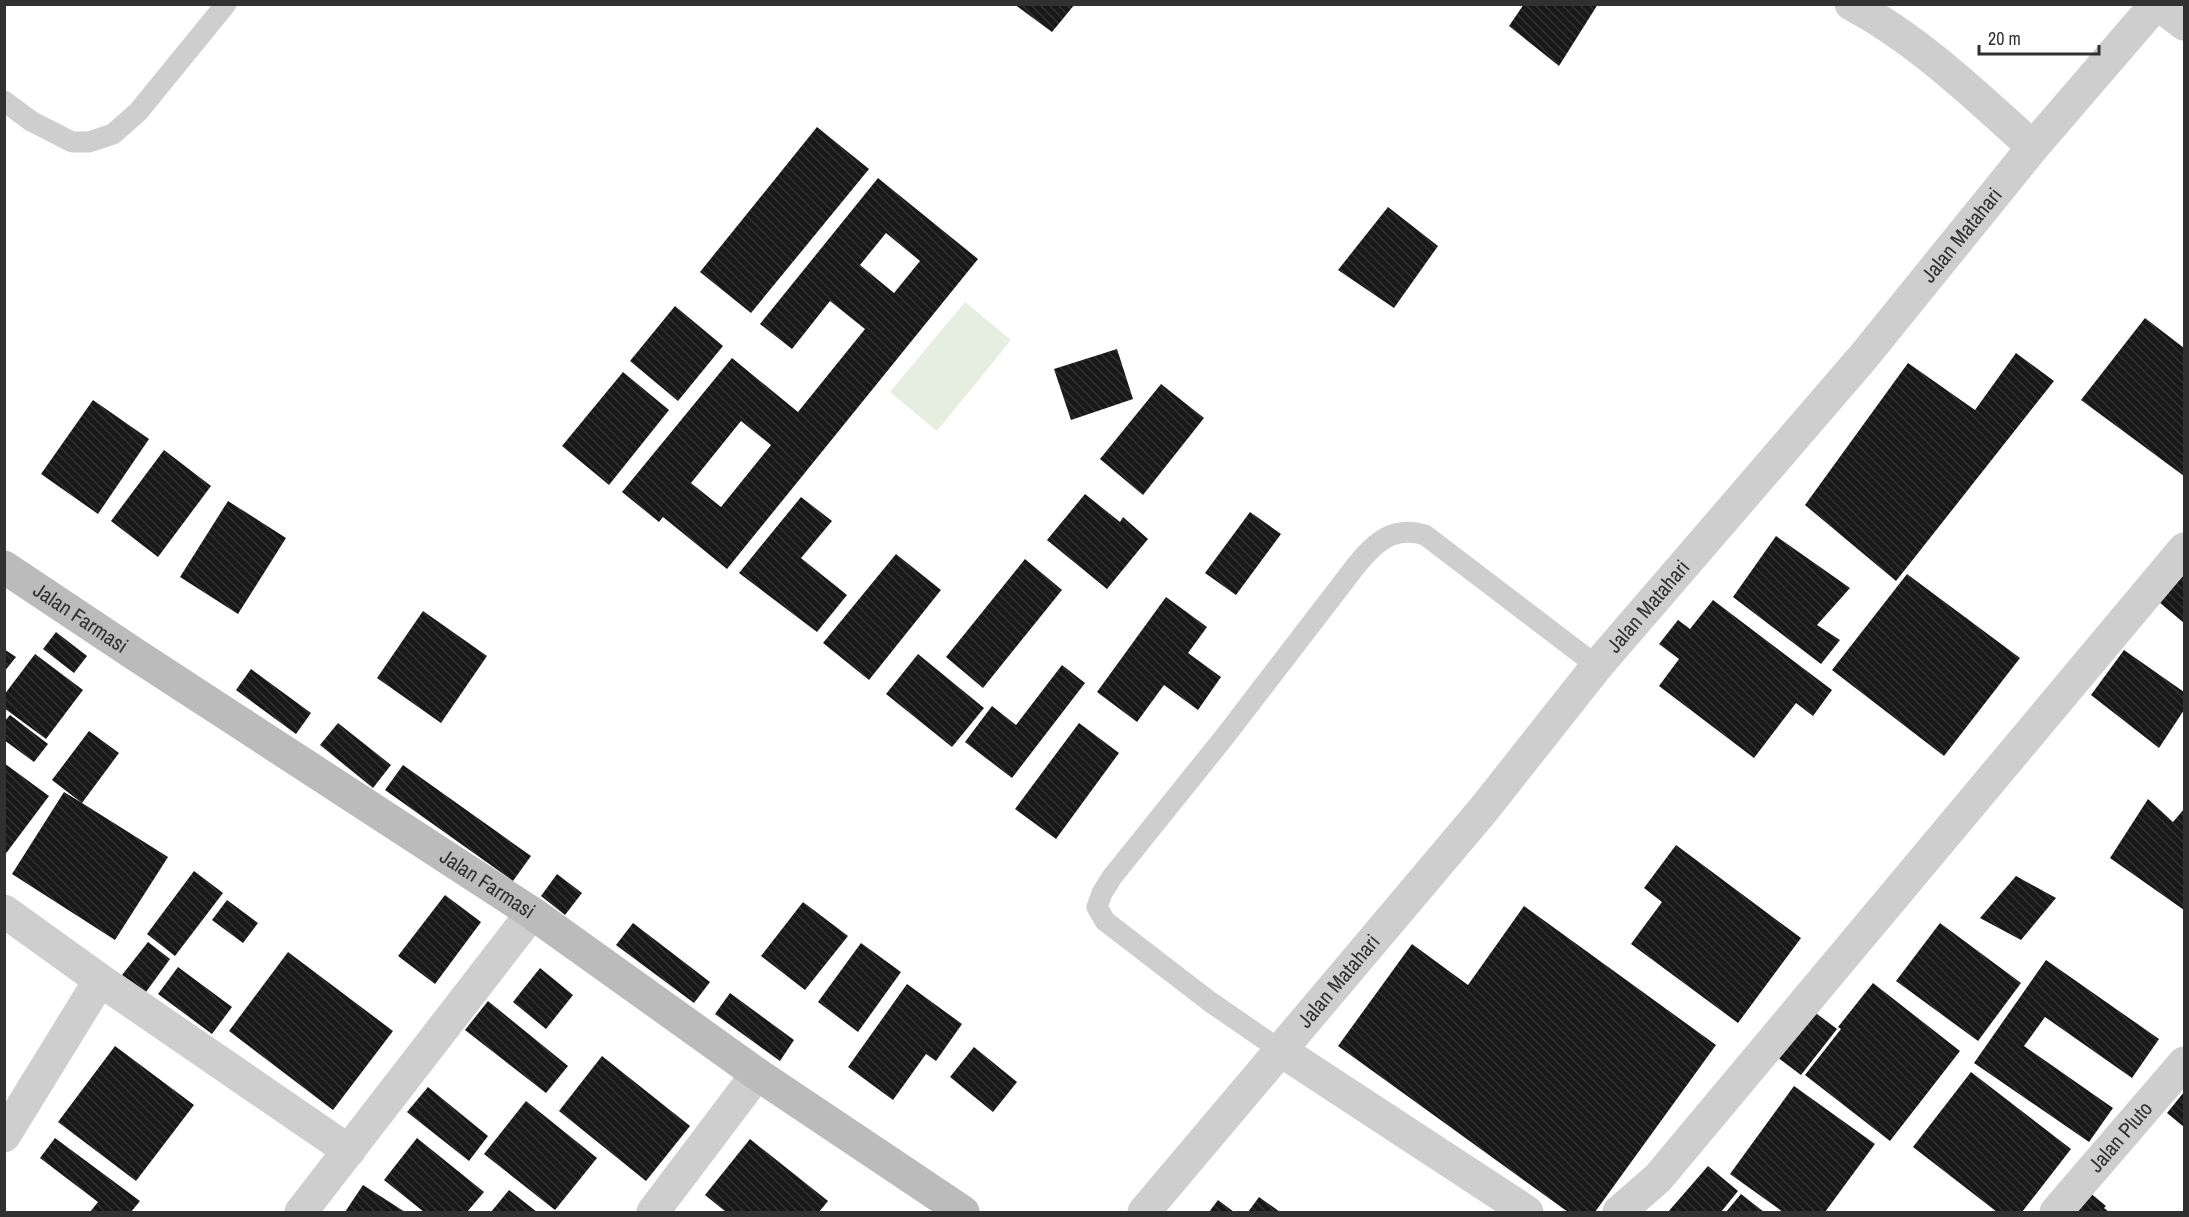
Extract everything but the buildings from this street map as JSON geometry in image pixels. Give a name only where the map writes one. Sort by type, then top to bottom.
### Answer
[{"type":"street","points":[[1851,4],[1876,18],[1933,57],[2033,147]]},
{"type":"street","points":[[2157,4],[2184,24]]},
{"type":"street","name":"Jalan Matahari","points":[[1144,1212],[1484,809],[1597,666],[1864,356],[2033,147],[2157,4]]},
{"type":"street","points":[[1619,1212],[1658,1178],[2184,549]]},
{"type":"street","name":"Jalan Farmasi","points":[[4,567],[532,913],[757,1074],[963,1212]]},
{"type":"street","points":[[4,911],[100,980],[349,1151]]},
{"type":"street","points":[[301,1212],[532,913]]},
{"type":"street","points":[[4,1136],[100,980]]},
{"type":"street","points":[[1280,1050],[1527,1212]]},
{"type":"street","name":"Jalan Pluto","points":[[2056,1212],[2184,1063]]},
{"type":"street","points":[[653,1212],[757,1074]]},
{"type":"lane","points":[[4,101],[31,121],[72,142],[89,142],[113,134],[138,112],[226,4]]},
{"type":"lane","points":[[1280,1050],[1209,1001],[1105,921],[1097,907],[1102,892],[1112,877],[1226,735],[1354,567],[1379,541],[1403,531],[1425,535],[1597,666]]},
{"type":"green space","points":[[965,302],[1011,340],[937,431],[890,392]]}]
